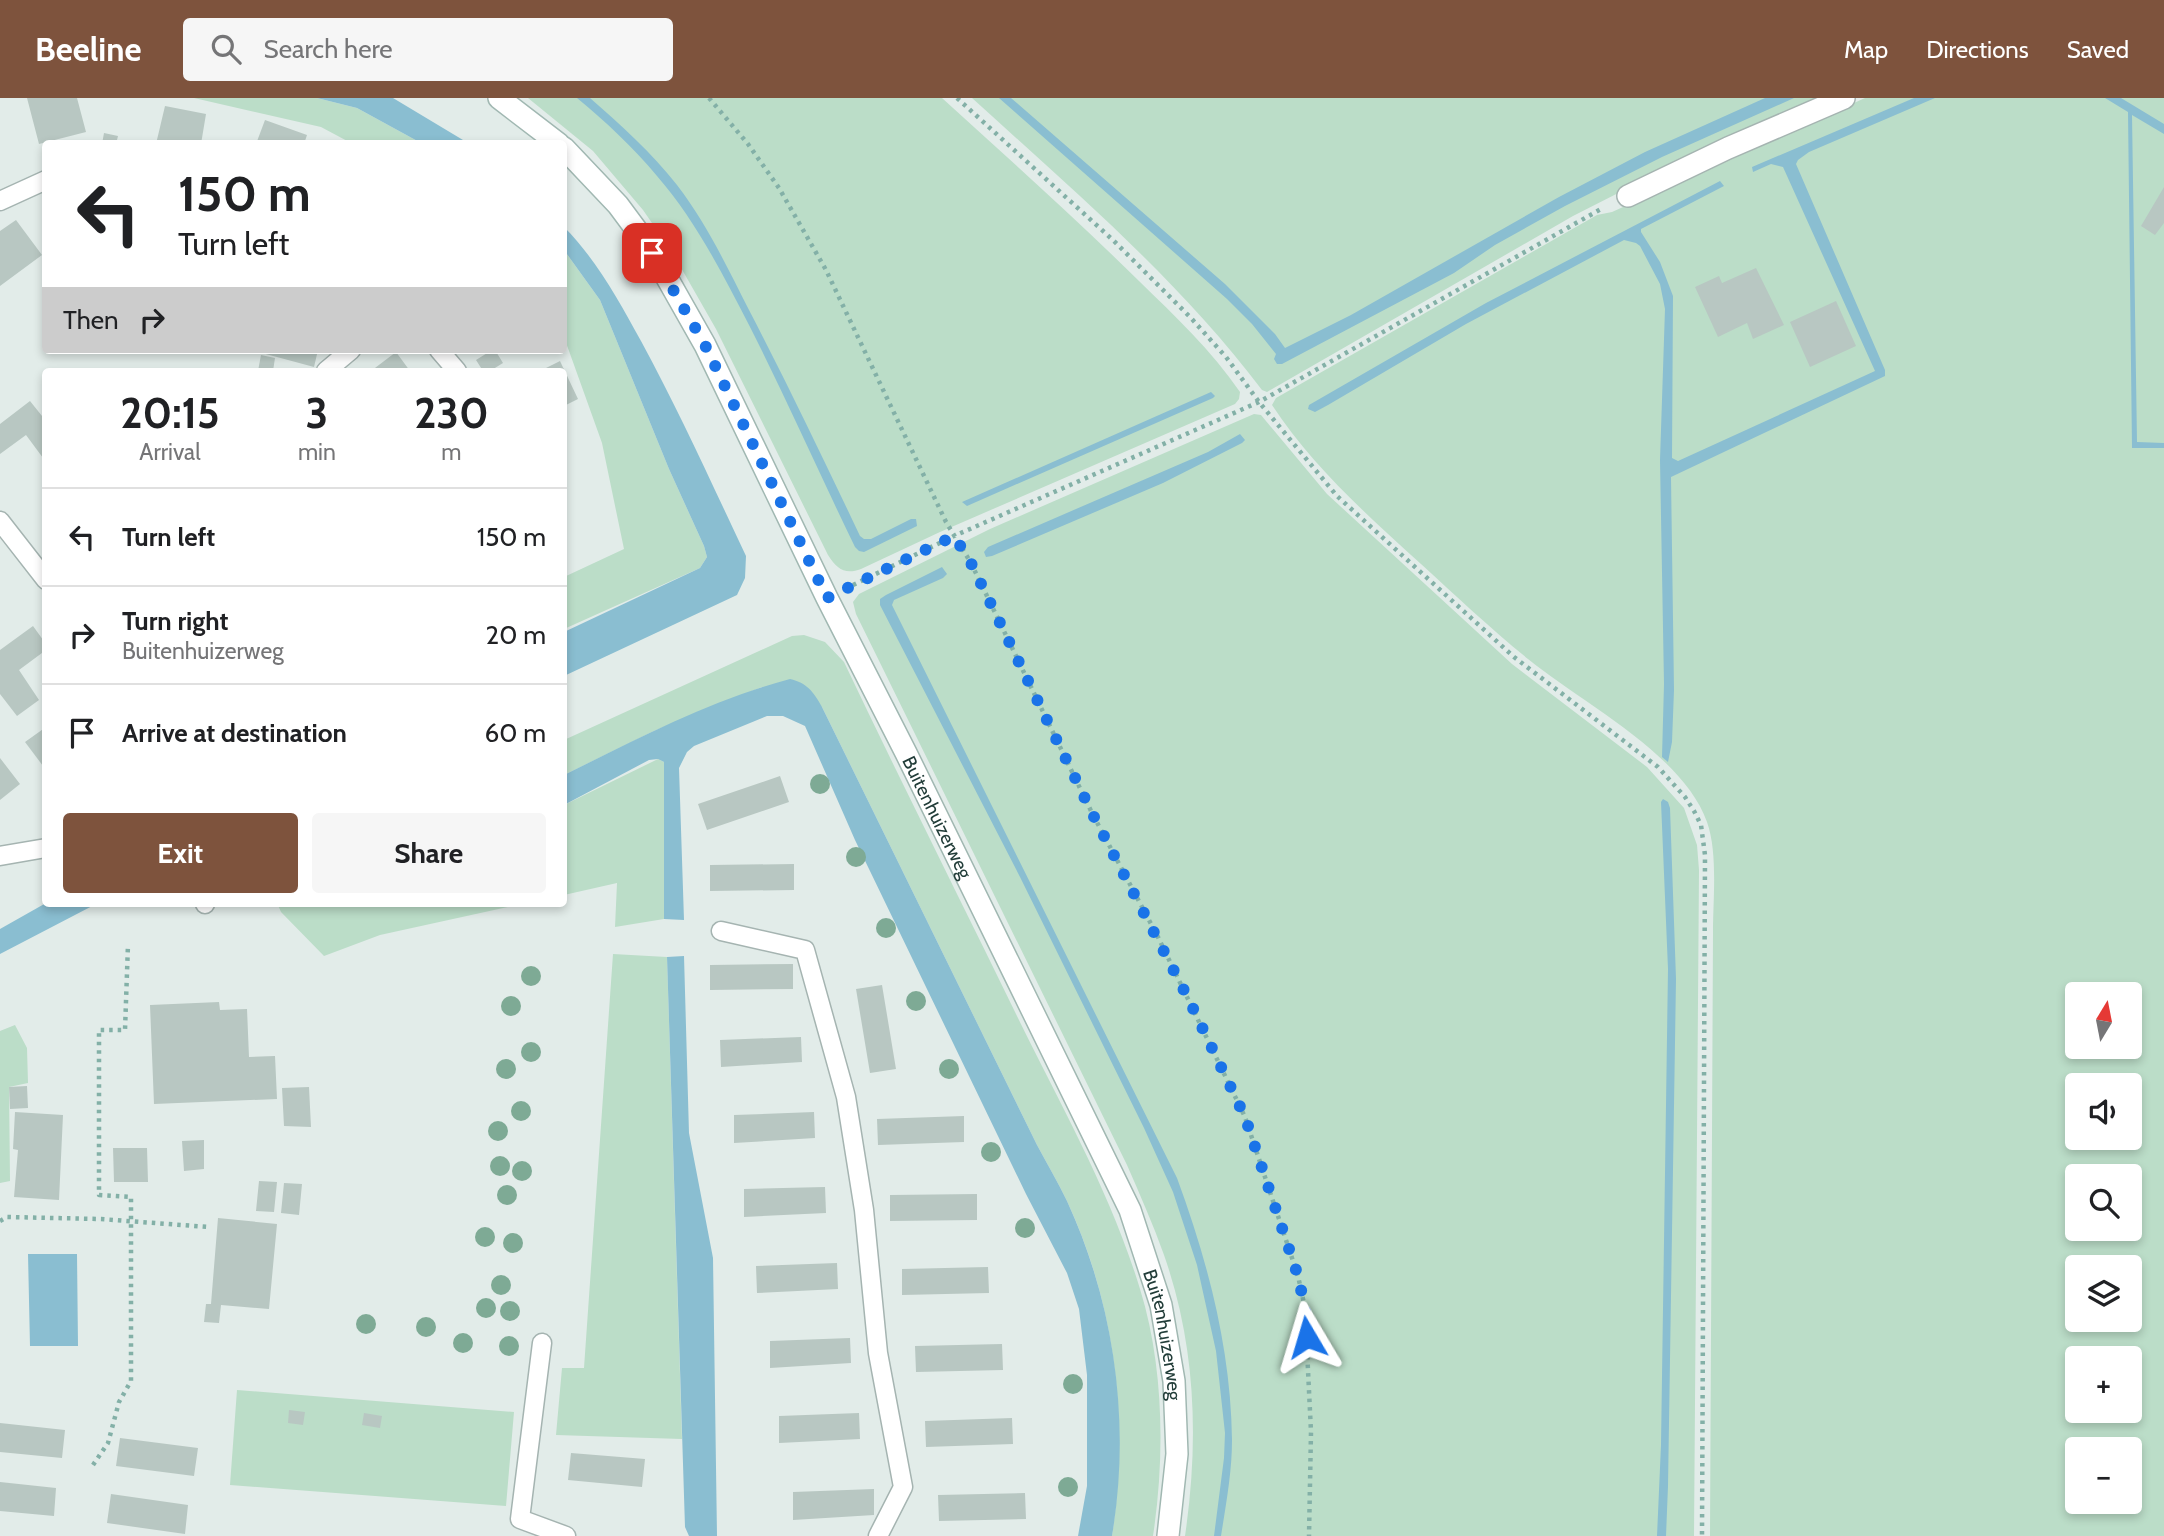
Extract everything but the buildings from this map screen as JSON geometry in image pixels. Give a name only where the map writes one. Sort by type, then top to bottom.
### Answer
[{"type":"street","points":[[499,98],[554,140]]},
{"type":"street","points":[[1628,196],[1728,148],[1844,98]]},
{"type":"street","name":"Buitenhuizerweg","points":[[567,151],[618,205],[662,269],[705,345],[827,598],[1080,1105],[1139,1232],[1161,1305],[1175,1391],[1177,1454],[1168,1536]]},
{"type":"lane","points":[[0,201],[42,182]]},
{"type":"lane","points":[[330,368],[346,354]]},
{"type":"lane","points":[[442,354],[454,368]]},
{"type":"lane","points":[[0,521],[42,575]]},
{"type":"lane","points":[[0,856],[42,849]]},
{"type":"lane","points":[[721,931],[805,950],[846,1097],[864,1210],[878,1353],[903,1487],[878,1536]]},
{"type":"lane","points":[[542,1343],[520,1519],[566,1536]]},
{"type":"path","points":[[709,98],[748,144],[802,224],[954,536],[971,563],[1092,813],[1158,937],[1245,1117],[1298,1276],[1305,1308],[1311,1445],[1309,1536]]},
{"type":"path","points":[[957,98],[1114,241],[1191,318],[1226,357],[1259,402],[1338,496],[1514,657],[1658,767],[1685,797],[1701,825],[1705,855],[1706,922],[1702,1536]]},
{"type":"path","points":[[827,598],[954,536],[1259,402],[1583,218],[1628,196]]},
{"type":"path","points":[[93,1465],[108,1443],[119,1402],[131,1381],[131,1197],[99,1195],[99,1030],[125,1030],[128,944]]},
{"type":"path","points":[[0,1221],[7,1217],[208,1227]]},
{"type":"green space","points":[[194,98],[317,98],[357,108],[416,140],[345,140],[321,127]]},
{"type":"green space","points":[[528,98],[942,98],[1090,234],[1179,321],[1229,377],[1240,392],[1239,399],[1235,404],[861,569],[842,570],[828,555],[716,329],[672,252],[643,210],[593,151]]},
{"type":"green space","points":[[972,98],[1823,98],[1693,155],[1573,216],[1267,392],[1262,390],[1230,350],[1161,274],[1087,202]]},
{"type":"green space","points":[[1865,98],[2164,98],[2164,1536],[1710,1536],[1714,876],[1713,848],[1707,822],[1695,797],[1654,752],[1528,659],[1460,600],[1341,489],[1305,449],[1272,405],[1276,398],[1597,215],[1612,212]]},
{"type":"green space","points":[[567,254],[600,300],[707,557],[700,568],[567,628],[567,576],[624,549],[602,443],[567,345]]},
{"type":"green space","points":[[1254,414],[1261,415],[1327,494],[1512,664],[1647,767],[1684,808],[1697,845],[1699,870],[1694,1536],[1185,1536],[1192,1465],[1192,1394],[1183,1324],[1164,1255],[1127,1165],[856,614],[853,602],[859,594],[990,529]]},
{"type":"green space","points":[[804,635],[825,642],[844,662],[1084,1149],[1115,1218],[1148,1318],[1158,1380],[1159,1475],[1153,1536],[1112,1536],[1119,1451],[1118,1408],[1107,1323],[1084,1241],[1064,1194],[1037,1145],[822,707],[762,687],[656,730],[567,774],[567,739],[792,636]]},
{"type":"green space","points":[[658,759],[664,762],[664,919],[615,927],[617,883],[567,894],[567,804]]},
{"type":"green space","points":[[279,907],[508,907],[380,935],[324,956]]},
{"type":"green space","points":[[613,954],[667,957],[682,1439],[556,1435],[562,1368],[584,1368]]},
{"type":"green space","points":[[15,1025],[27,1048],[28,1083],[9,1087],[10,1181],[0,1183],[0,1031]]},
{"type":"green space","points":[[237,1390],[514,1412],[506,1506],[230,1485]]},
{"type":"water","points":[[317,98],[393,98],[463,140],[416,140],[357,108]]},
{"type":"water","points":[[577,98],[590,98],[636,140],[667,173],[698,215],[778,366],[860,536],[871,539],[911,519],[916,519],[917,526],[864,552],[855,547],[749,325],[696,229],[648,165]]},
{"type":"water","points":[[999,98],[1011,98],[1225,284],[1275,334],[1285,348],[1351,315],[1559,197],[1645,152],[1765,98],[1794,98],[1662,157],[1565,206],[1495,245],[1454,273],[1282,364],[1277,364],[1274,359],[1276,354],[1227,299]]},
{"type":"water","points":[[1914,98],[1935,98],[1809,152],[1796,164],[1885,370],[1885,376],[1671,477],[1674,690],[1672,742],[1668,762],[1662,757],[1664,684],[1660,460],[1665,309],[1660,284],[1640,246],[1624,240],[1466,324],[1315,412],[1308,409],[1309,405],[1486,303],[1720,181],[1724,186],[1641,229],[1660,262],[1673,296],[1672,458],[1678,461],[1875,371],[1783,167],[1771,164],[1753,172],[1752,167]]},
{"type":"water","points":[[2105,98],[2121,98],[2164,124],[2164,134],[2132,115],[2137,442],[2164,443],[2164,448],[2132,448],[2128,112]]},
{"type":"water","points":[[567,230],[597,267],[655,367],[746,556],[745,578],[737,595],[567,675],[567,631],[700,568],[707,557],[600,300],[567,254]]},
{"type":"water","points":[[1211,392],[1215,396],[1213,398],[967,506],[962,502]]},
{"type":"water","points":[[1240,434],[1245,440],[1242,443],[1163,483],[986,557],[984,552],[988,547],[1208,452]]},
{"type":"water","points":[[942,567],[947,574],[943,578],[894,600],[892,605],[1177,1178],[1199,1242],[1216,1307],[1231,1406],[1231,1464],[1221,1536],[1214,1536],[1225,1433],[1216,1351],[1197,1265],[1173,1192],[1020,877],[880,605],[880,599],[886,595]]},
{"type":"water","points":[[790,679],[809,688],[816,696],[1037,1145],[1064,1194],[1097,1281],[1115,1365],[1120,1451],[1112,1536],[1078,1536],[1087,1486],[1087,1375],[1079,1309],[1067,1273],[855,840],[805,726],[783,716],[767,716],[694,746],[687,752],[679,768],[684,920],[664,919],[664,762],[658,759],[649,760],[567,803],[567,774],[703,709]]},
{"type":"water","points":[[1663,799],[1668,802],[1670,808],[1676,979],[1668,1486],[1666,1536],[1657,1536],[1661,1445],[1668,969]]},
{"type":"water","points":[[42,905],[90,907],[0,954],[0,929]]},
{"type":"water","points":[[684,956],[689,1133],[713,1258],[717,1536],[689,1536],[685,1527],[667,957]]},
{"type":"water","points":[[28,1254],[77,1254],[78,1346],[30,1346]]},
{"type":"route","points":[[652,253],[705,345],[827,598],[954,536],[971,563],[1092,813],[1158,937],[1245,1117],[1298,1276],[1305,1308],[1307,1337]]}]
